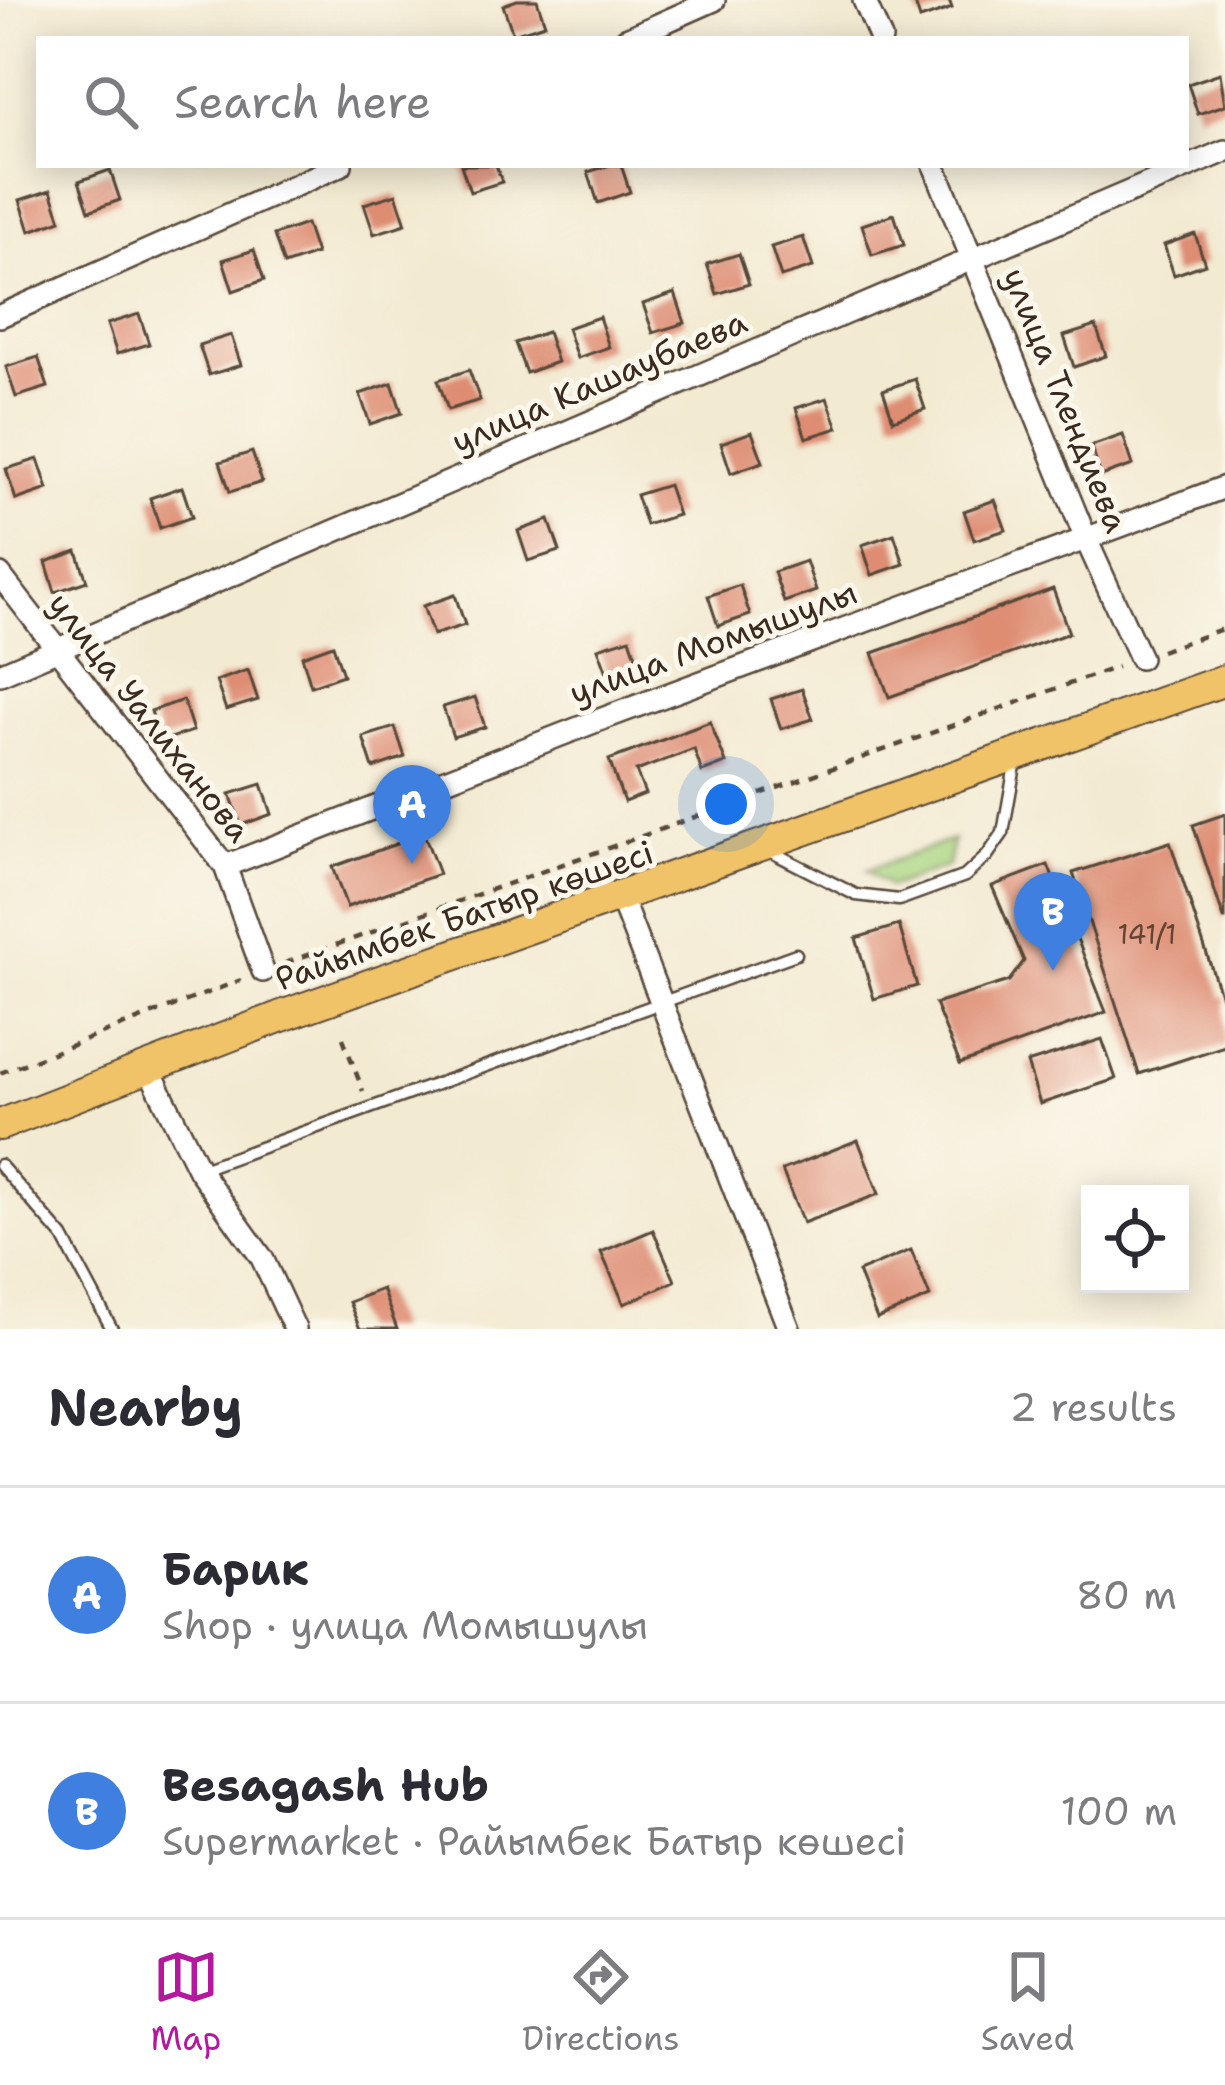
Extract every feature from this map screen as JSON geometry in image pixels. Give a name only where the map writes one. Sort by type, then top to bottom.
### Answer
[{"type":"main road","name":"Райымбек Батыр көшесі","points":[[0,1125],[148,1067],[1225,680]]},
{"type":"street","points":[[633,36],[714,0]]},
{"type":"street","points":[[864,0],[880,36]]},
{"type":"street","name":"улица Кашаубаева","points":[[1189,166],[1225,151]]},
{"type":"street","points":[[0,316],[334,168]]},
{"type":"street","name":"улица Тлендиева","points":[[935,168],[1140,658]]},
{"type":"street","name":"улица Кашаубаева","points":[[0,674],[1184,168]]},
{"type":"street","name":"улица Момышулы","points":[[226,866],[593,722],[1225,487]]},
{"type":"street","name":"улица Уалиханова","points":[[0,575],[226,866],[263,971]]},
{"type":"street","points":[[621,899],[789,1329]]},
{"type":"street","points":[[148,1067],[199,1170],[262,1258],[295,1329]]},
{"type":"lane","points":[[763,848],[856,895],[899,900],[965,876],[987,856],[1004,832],[1016,756]]},
{"type":"lane","points":[[199,1170],[796,954]]},
{"type":"lane","points":[[0,1165],[63,1237],[112,1329]]},
{"type":"path","points":[[0,1073],[312,953],[1225,628]]},
{"type":"path","points":[[312,953],[323,985]]},
{"type":"path","points":[[343,1038],[369,1107]]},
{"type":"green space","points":[[953,840],[948,866],[890,887],[867,870]]},
{"type":"building","points":[[537,0],[545,24],[513,34],[503,5]]},
{"type":"building","points":[[914,0],[949,0],[952,8],[920,19]]},
{"type":"building","points":[[1220,73],[1225,105],[1198,114],[1189,84]]},
{"type":"building","points":[[462,168],[497,168],[502,182],[470,192]]},
{"type":"building","points":[[622,168],[630,192],[598,203],[588,172]]},
{"type":"building","points":[[110,170],[120,200],[89,211],[79,181]]},
{"type":"building","points":[[51,190],[61,220],[30,231],[20,200]]},
{"type":"building","points":[[396,194],[406,224],[374,234],[364,204]]},
{"type":"building","points":[[894,214],[904,245],[872,255],[862,225]]},
{"type":"building","points":[[306,224],[316,254],[284,265],[274,235]]},
{"type":"building","points":[[1195,234],[1205,264],[1174,275],[1164,245]]},
{"type":"building","points":[[803,237],[813,267],[781,277],[771,247]]},
{"type":"building","points":[[254,250],[264,280],[233,291],[223,260]]},
{"type":"building","points":[[739,254],[749,284],[717,294],[707,264]]},
{"type":"building","points":[[675,293],[685,323],[653,333],[643,304]]},
{"type":"building","points":[[139,314],[149,344],[117,354],[107,324]]},
{"type":"building","points":[[599,317],[609,347],[577,358],[567,328]]},
{"type":"building","points":[[1096,326],[1106,356],[1074,367],[1064,336]]},
{"type":"building","points":[[547,332],[557,362],[526,373],[515,343]]},
{"type":"building","points":[[231,335],[241,365],[209,375],[199,345]]},
{"type":"building","points":[[38,357],[48,387],[16,397],[6,367]]},
{"type":"building","points":[[469,370],[480,400],[448,410],[438,380]]},
{"type":"building","points":[[915,379],[925,409],[893,420],[883,390]]},
{"type":"building","points":[[392,383],[402,413],[370,424],[360,394]]},
{"type":"building","points":[[827,398],[838,428],[806,438],[796,408]]},
{"type":"building","points":[[752,432],[763,462],[731,473],[721,443]]},
{"type":"building","points":[[1123,435],[1133,465],[1101,476],[1091,446]]},
{"type":"building","points":[[252,452],[262,482],[230,492],[220,462]]},
{"type":"building","points":[[38,459],[48,489],[16,500],[6,469]]},
{"type":"building","points":[[668,485],[678,515],[646,525],[636,495]]},
{"type":"building","points":[[182,487],[192,517],[160,528],[150,498]]},
{"type":"building","points":[[995,500],[1006,530],[974,540],[964,511]]},
{"type":"building","points":[[549,520],[560,551],[528,561],[518,531]]},
{"type":"building","points":[[894,534],[904,564],[872,575],[862,545]]},
{"type":"building","points":[[77,551],[87,581],[55,592],[46,562]]},
{"type":"building","points":[[806,561],[816,591],[784,602],[774,572]]},
{"type":"building","points":[[740,585],[750,615],[718,626],[708,596]]},
{"type":"building","points":[[1053,589],[1069,633],[889,697],[873,653]]},
{"type":"building","points":[[455,595],[465,625],[433,635],[423,606]]},
{"type":"building","points":[[630,638],[640,668],[609,678],[598,648]]},
{"type":"building","points":[[333,645],[343,675],[311,686],[302,656]]},
{"type":"building","points":[[248,670],[258,700],[226,710],[216,681]]},
{"type":"building","points":[[802,689],[813,719],[781,729],[771,699]]},
{"type":"building","points":[[475,697],[485,727],[453,737],[443,707]]},
{"type":"building","points":[[183,700],[193,731],[161,741],[151,711]]},
{"type":"building","points":[[710,722],[726,763],[702,772],[694,749],[636,771],[645,794],[624,802],[609,760]]},
{"type":"building","points":[[395,727],[405,757],[373,768],[363,737]]},
{"type":"building","points":[[262,784],[272,814],[241,825],[230,794]]},
{"type":"building","points":[[1225,814],[1225,919],[1224,919],[1193,825]]},
{"type":"building","points":[[424,834],[439,874],[347,907],[332,867]]},
{"type":"building","points":[[1170,842],[1221,997],[1225,996],[1225,1046],[1139,1074],[1073,873]]},
{"type":"building","points":[[1048,865],[1106,1012],[960,1064],[935,1004],[1009,981],[1024,961],[992,886]]},
{"type":"building","points":[[899,925],[917,986],[874,999],[856,938]]},
{"type":"building","points":[[1102,1039],[1116,1079],[1040,1104],[1027,1063]]},
{"type":"building","points":[[858,1140],[879,1194],[803,1223],[782,1170]]},
{"type":"building","points":[[653,1230],[675,1281],[624,1304],[601,1252]]},
{"type":"building","points":[[911,1250],[930,1297],[877,1319],[858,1272]]},
{"type":"building","points":[[382,1289],[397,1329],[360,1329],[349,1302]]},
{"type":"place","name":"Барик","points":[[412,864]]},
{"type":"place","name":"Besagash Hub","points":[[1053,971]]}]
